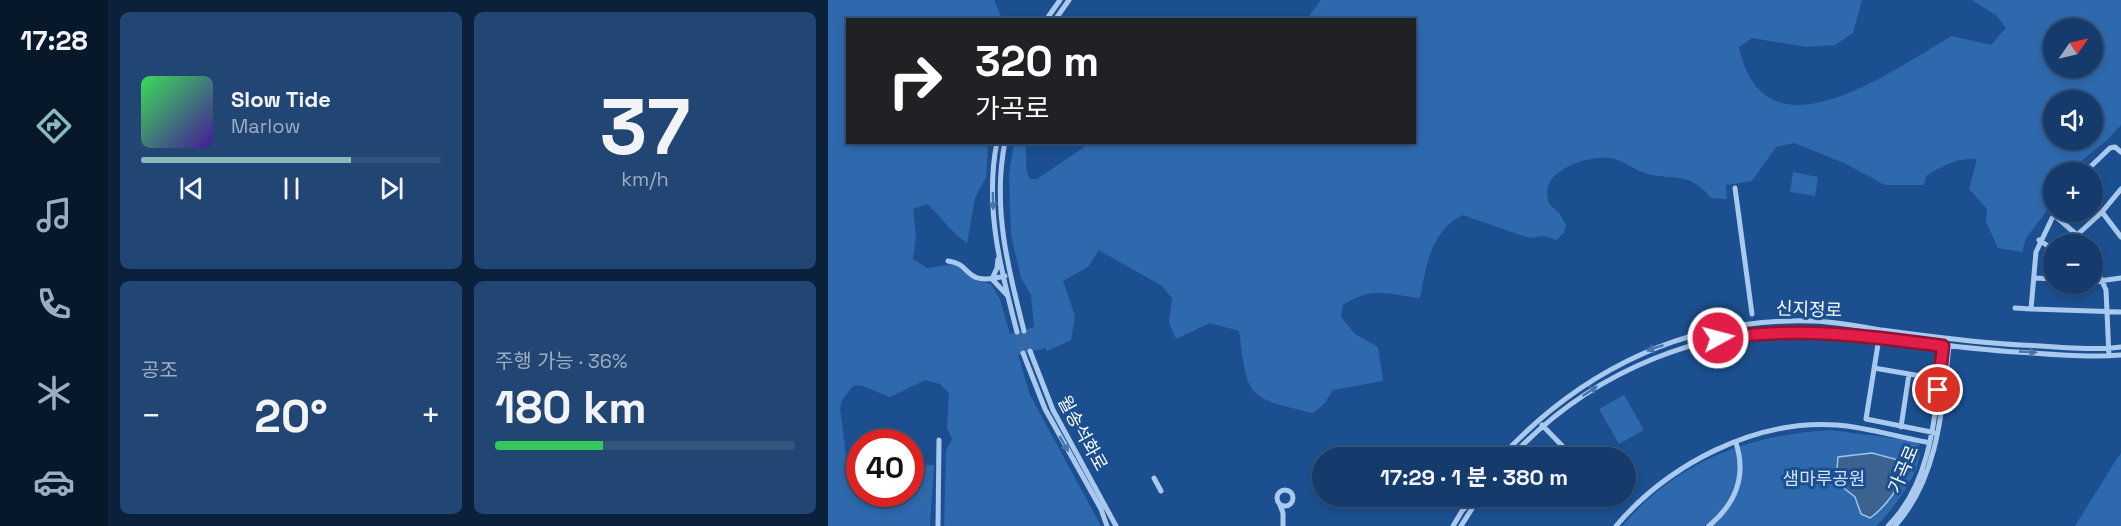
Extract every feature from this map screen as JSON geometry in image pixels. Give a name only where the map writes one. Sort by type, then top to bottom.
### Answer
[{"type":"street","points":[[1047,18],[1060,0]]},
{"type":"street","points":[[1056,18],[1069,0]]},
{"type":"street","points":[[992,279],[998,268],[993,194],[997,144]]},
{"type":"street","points":[[998,250],[1006,276],[1021,332],[1008,296],[1006,276],[1002,236],[1001,195],[1005,144]]},
{"type":"street","points":[[2095,162],[2110,148],[2115,147],[2121,152]]},
{"type":"street","points":[[1735,188],[1752,314]]},
{"type":"street","points":[[2103,211],[2121,189]]},
{"type":"street","points":[[2103,213],[2121,237]]},
{"type":"street","points":[[2031,309],[2039,240],[2049,222]]},
{"type":"street","points":[[2063,222],[2076,234]]},
{"type":"street","points":[[2078,234],[2091,222]]},
{"type":"street","points":[[2039,240],[2043,243]]},
{"type":"street","points":[[948,261],[955,262],[978,280],[1006,276]]},
{"type":"street","points":[[2034,278],[2043,278]]},
{"type":"street","points":[[2109,356],[2108,311],[2103,282],[2121,278]]},
{"type":"street","points":[[992,279],[1008,296]]},
{"type":"street","points":[[2015,308],[2121,312]]},
{"type":"street","name":"신지정로","points":[[1511,447],[1537,420],[1591,379],[1625,360],[1669,343],[1716,330],[1782,321],[1815,321],[1996,344],[2108,348],[2121,346]]},
{"type":"street","name":"신지정로","points":[[1521,447],[1543,426],[1608,380],[1682,346],[1718,338],[1773,332],[1827,332],[1946,347],[2121,355]]},
{"type":"street","points":[[1878,338],[1866,419],[1935,433]]},
{"type":"street","name":"가곡로","points":[[1895,526],[1905,516],[1927,473],[1935,433],[1947,338]]},
{"type":"street","name":"월송석화로","points":[[1030,351],[1053,410],[1103,507],[1107,526]]},
{"type":"street","name":"월송석화로","points":[[1023,353],[1045,409],[1116,526]]},
{"type":"street","points":[[1874,368],[1921,376]]},
{"type":"street","points":[[1901,427],[1909,374]]},
{"type":"street","points":[[1537,420],[1563,447]]},
{"type":"street","points":[[1616,526],[1635,505],[1697,459],[1769,431],[1814,425],[1838,425],[1926,442]]},
{"type":"street","name":"가곡로","points":[[1888,526],[1914,489],[1935,433]]},
{"type":"street","points":[[938,526],[939,440]]},
{"type":"street","points":[[1708,526],[1722,514],[1737,492],[1741,468],[1736,443]]},
{"type":"street","points":[[1154,478],[1161,491]]},
{"type":"street","points":[[1283,526],[1284,513],[1293,496],[1285,490],[1277,496],[1284,513]]},
{"type":"street","points":[[1280,505],[1288,506]]},
{"type":"street","points":[[1461,526],[1474,507]]},
{"type":"street","points":[[1453,526],[1463,508],[1470,513]]},
{"type":"green space","points":[[828,0],[994,0],[1002,18],[846,18],[846,144],[988,144],[986,177],[975,198],[967,243],[956,235],[927,204],[913,209],[916,235],[913,259],[927,268],[954,264],[976,281],[991,284],[1000,299],[1010,334],[1034,327],[1031,295],[1021,278],[1011,235],[1009,174],[1014,144],[1024,144],[1028,175],[1030,179],[1037,179],[1089,144],[1416,144],[1416,18],[1308,18],[1321,0],[1862,0],[1853,33],[1835,45],[1806,47],[1752,38],[1739,47],[1753,82],[1774,100],[1802,105],[1832,99],[1865,86],[1952,36],[1991,45],[2006,28],[1997,16],[1972,0],[2121,0],[2121,125],[2103,143],[2103,90],[2043,90],[2043,150],[2095,150],[2080,162],[2043,162],[2043,216],[2026,238],[2022,252],[1998,248],[1986,222],[1987,209],[1969,189],[1977,159],[1956,161],[1944,166],[1926,176],[1924,185],[1885,185],[1844,163],[1794,143],[1776,147],[1752,181],[1726,185],[1727,199],[1711,198],[1696,184],[1682,178],[1648,174],[1614,159],[1601,158],[1583,161],[1558,173],[1548,186],[1549,204],[1560,214],[1566,225],[1564,233],[1556,240],[1544,236],[1529,238],[1463,215],[1452,222],[1437,239],[1428,262],[1420,298],[1372,293],[1343,305],[1341,317],[1355,334],[1378,347],[1383,381],[1333,390],[1324,404],[1313,413],[1274,403],[1254,392],[1245,370],[1239,331],[1210,323],[1176,339],[1169,323],[1172,298],[1162,286],[1099,250],[1088,267],[1063,281],[1075,316],[1071,340],[1047,351],[1046,348],[1018,355],[1030,395],[1101,526],[944,526],[946,451],[952,439],[947,428],[949,393],[940,384],[925,380],[890,397],[860,385],[853,386],[842,400],[840,408],[846,455],[846,507],[924,507],[924,465],[934,465],[930,526],[828,526]]},
{"type":"green space","points":[[1793,172],[1818,177],[1815,196],[1790,192]]},
{"type":"green space","points":[[1624,395],[1644,430],[1619,444],[1599,409]]},
{"type":"green space","name":"샘마루공원","points":[[1830,430],[1915,441],[1919,444],[1920,454],[1913,476],[1890,511],[1876,526],[1622,526],[1666,485],[1716,456],[1770,438]]},
{"type":"green space","points":[[2121,453],[2121,526],[2075,526],[2116,460]]},
{"type":"shaded area","points":[[1911,446],[1916,447],[1917,452],[1902,465],[1901,479],[1893,494],[1870,518],[1861,514],[1855,497],[1836,482],[1838,457],[1872,453],[1898,460]]},
{"type":"tunnel","points":[[1024,331],[1030,351]]},
{"type":"tunnel","points":[[1017,332],[1023,353]]},
{"type":"route","points":[[1718,338],[1773,332],[1827,332],[1943,346],[1938,390]]}]
